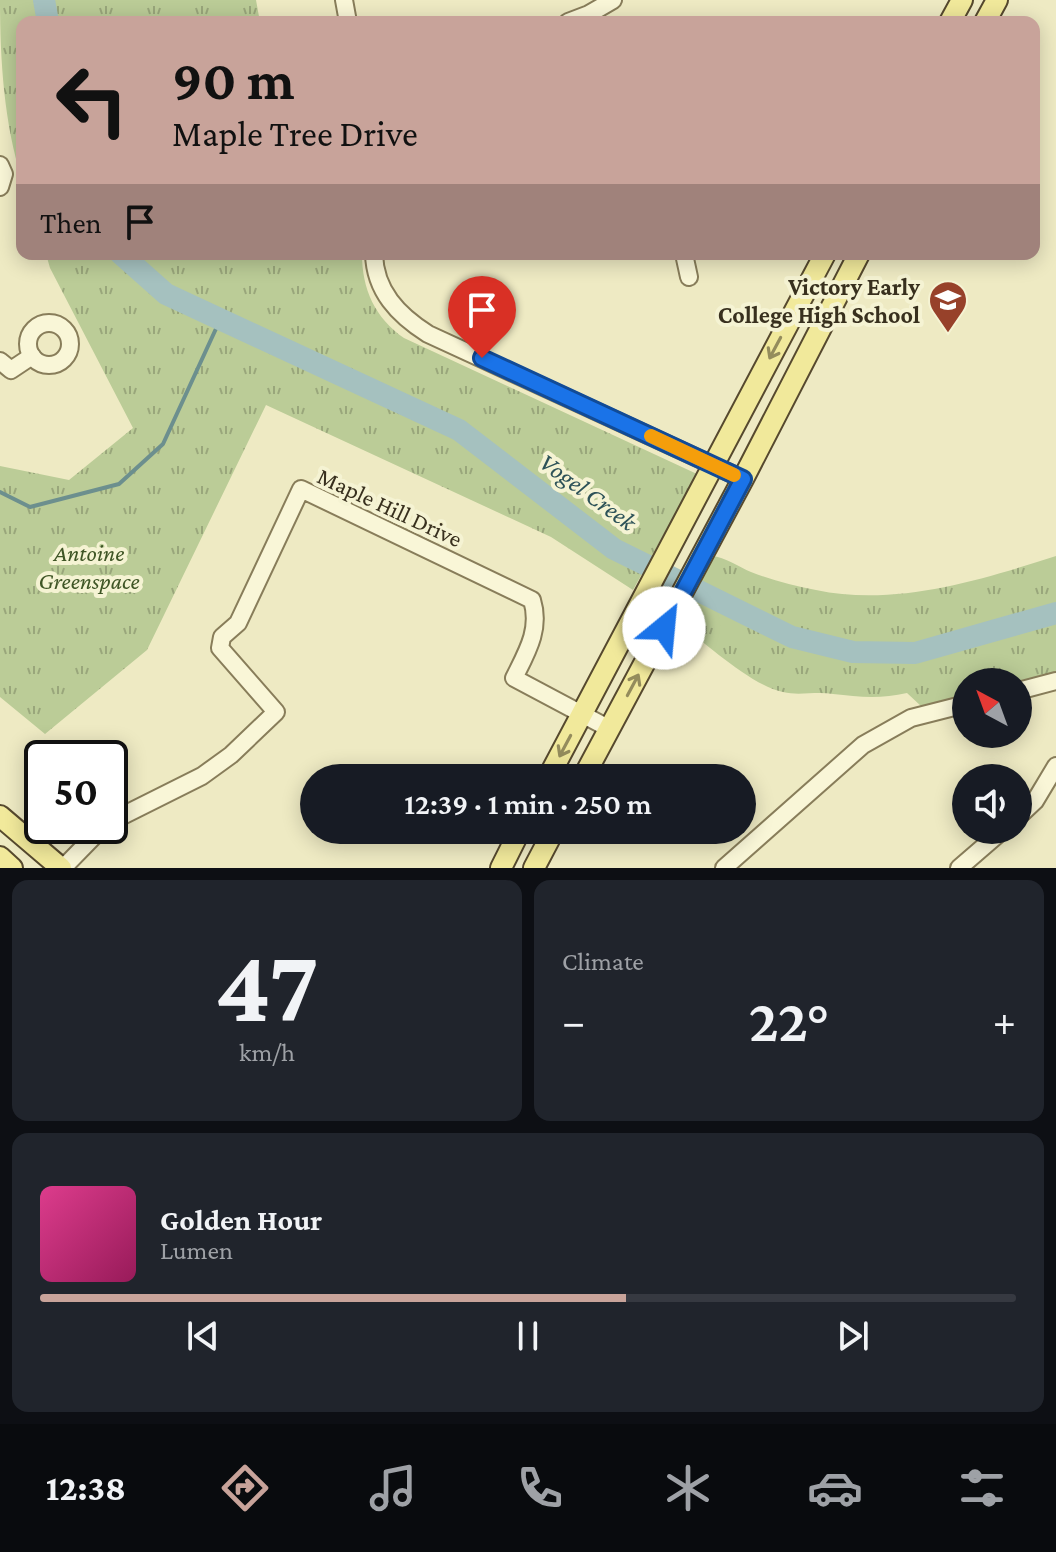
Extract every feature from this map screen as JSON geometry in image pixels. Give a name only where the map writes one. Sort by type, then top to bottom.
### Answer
[{"type":"main road","points":[[555,764],[822,260]]},
{"type":"main road","points":[[591,764],[856,260]]},
{"type":"main road","points":[[0,816],[62,868]]},
{"type":"main road","points":[[501,868],[513,844]]},
{"type":"main road","points":[[534,868],[547,844]]},
{"type":"main road","points":[[0,857],[12,868]]},
{"type":"street","points":[[584,16],[613,0]]},
{"type":"street","points":[[0,165],[4,174],[0,187]]},
{"type":"street","points":[[375,260],[381,287],[396,310],[428,334],[743,479]]},
{"type":"street","points":[[685,260],[689,277]]},
{"type":"street","points":[[0,361],[11,370],[32,356]]},
{"type":"street","name":"Maple Hill Drive","points":[[128,813],[202,776],[231,755],[276,712],[220,648],[222,637],[238,623],[301,489],[532,600],[537,616],[533,638],[514,678],[610,729]]},
{"type":"street","points":[[1032,687],[1056,681]]},
{"type":"street","points":[[724,868],[863,745],[911,718],[952,708]]},
{"type":"street","points":[[1032,804],[1056,766]]},
{"type":"street","points":[[62,868],[86,844]]},
{"type":"street","points":[[959,868],[987,844]]},
{"type":"green space","points":[[0,0],[256,0],[259,16],[16,16],[16,158],[4,91]]},
{"type":"green space","name":"Antoine Greenspace","points":[[48,260],[362,260],[364,279],[372,302],[385,321],[404,338],[697,474],[633,590],[551,537],[266,405],[147,650],[45,734],[0,697],[0,466],[69,480],[133,428]]},
{"type":"green space","points":[[712,556],[800,587],[876,595],[968,582],[1056,556],[1056,674],[1032,680],[1032,668],[952,668],[952,700],[922,707],[907,693],[861,697],[789,693],[771,688],[729,663],[679,623]]},
{"type":"waterway","name":"Vogel Creek","points":[[44,0],[47,16]]},
{"type":"waterway","name":"Vogel Creek","points":[[128,260],[166,294],[459,430],[614,549],[792,637],[853,652],[915,653],[1056,613]]},
{"type":"waterway","points":[[0,492],[30,507],[119,484],[163,444],[220,320]]},
{"type":"slow traffic","points":[[651,436],[734,475]]},
{"type":"place","name":"Victory Early College High School","points":[[948,334]]},
{"type":"route","points":[[482,358],[743,479],[664,628]]}]
